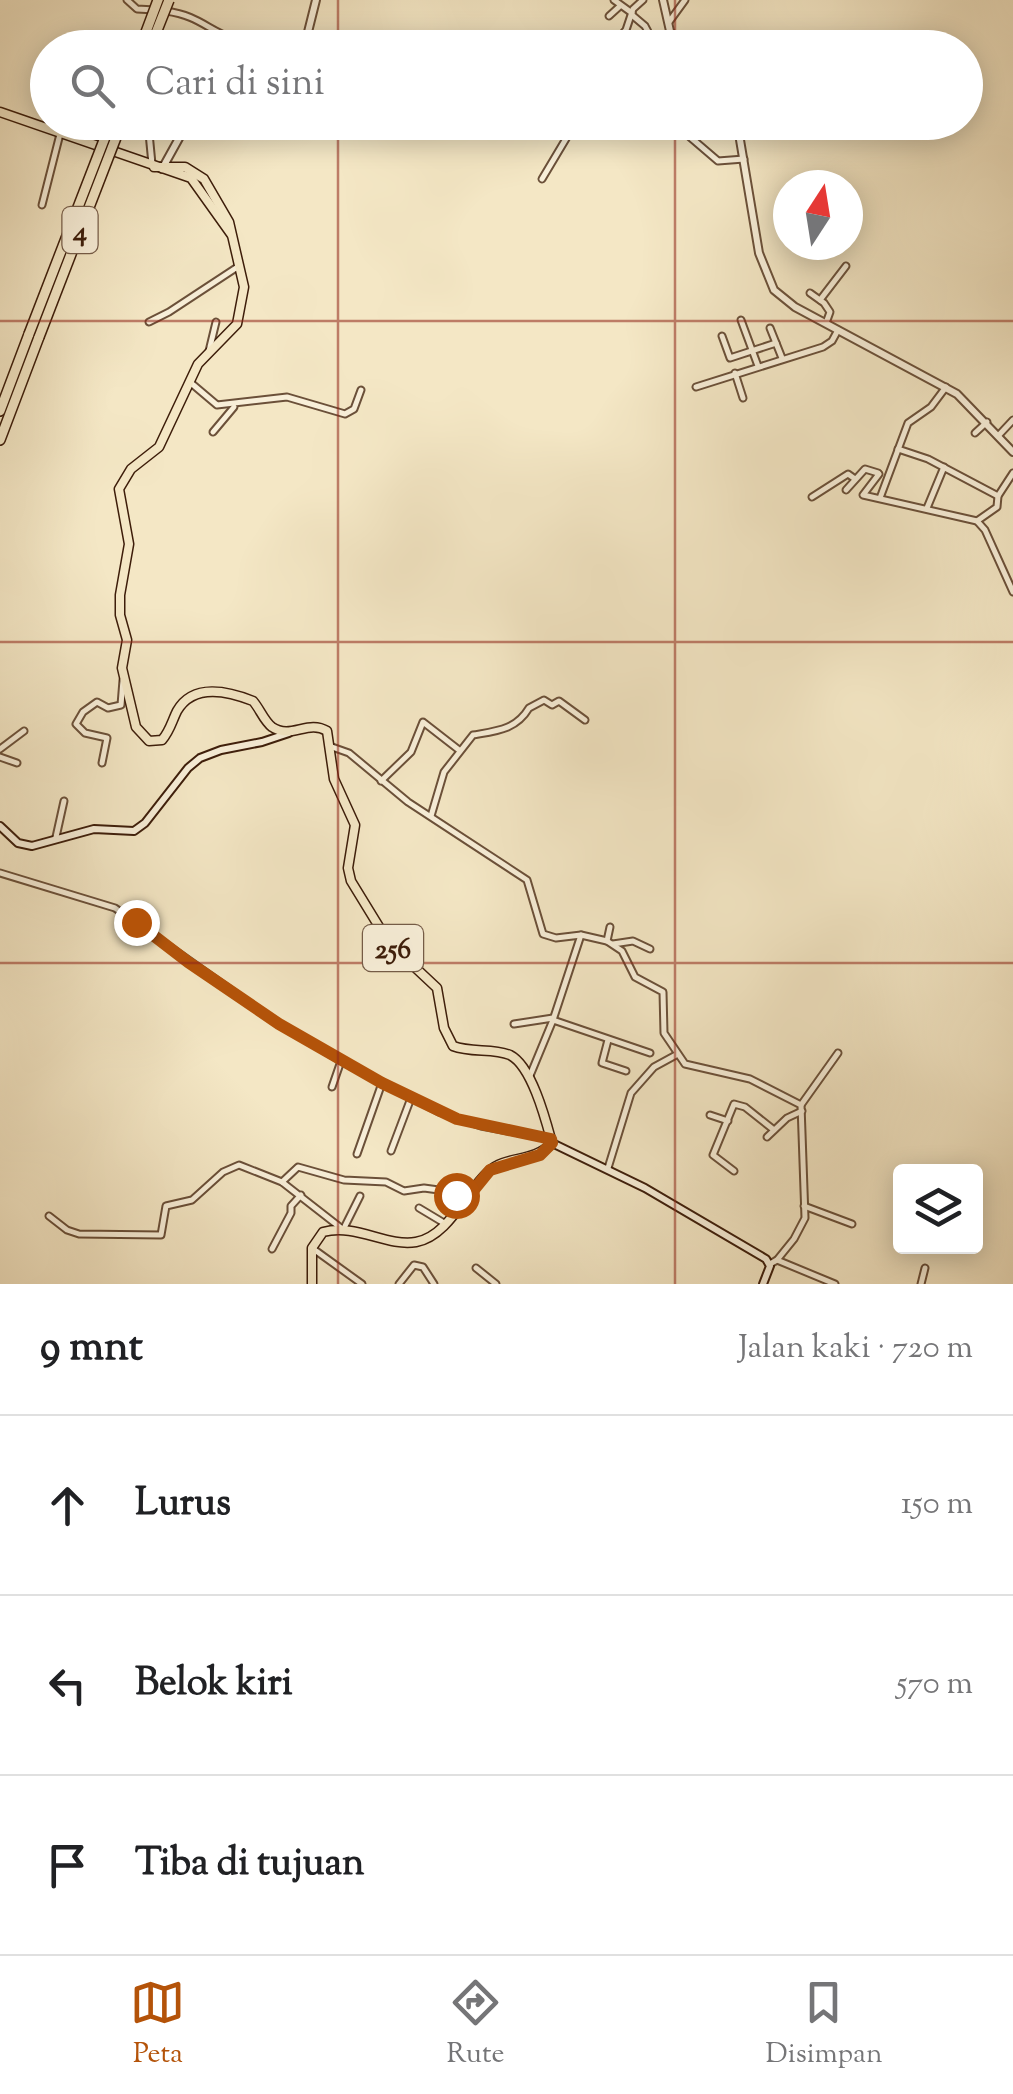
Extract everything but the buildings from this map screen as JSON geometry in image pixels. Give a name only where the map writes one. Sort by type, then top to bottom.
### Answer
[{"type":"highway","points":[[147,30],[158,0]]},
{"type":"highway","points":[[157,30],[169,0]]},
{"type":"highway","name":"4","points":[[0,440],[105,140]]},
{"type":"highway","name":"4","points":[[0,412],[115,140]]},
{"type":"main road","points":[[308,30],[316,0]]},
{"type":"main road","points":[[663,0],[670,30]]},
{"type":"main road","points":[[0,112],[30,123]]},
{"type":"main road","points":[[78,140],[203,185]]},
{"type":"main road","points":[[158,166],[176,140]]},
{"type":"main road","points":[[741,140],[756,239],[766,277],[780,296],[946,388],[987,422],[1013,452]]},
{"type":"main road","points":[[158,166],[194,171],[229,222],[244,286],[237,324],[209,351],[188,381],[159,447],[131,469],[121,483],[119,497],[129,544],[120,607],[127,640],[122,662],[124,677],[136,727],[148,740],[162,740],[183,703],[207,692],[253,701],[272,727],[289,732]]},
{"type":"main road","points":[[0,826],[25,845],[102,828],[128,832],[138,829],[200,758],[314,726],[329,734],[332,747]]},
{"type":"main road","points":[[262,742],[272,727]]},
{"type":"main road","name":"256","points":[[332,747],[334,779],[355,825],[348,875],[358,895],[389,943],[437,988],[446,1034],[453,1046],[507,1054],[518,1062],[528,1078]]},
{"type":"main road","points":[[528,1078],[552,1141],[608,1168],[773,1262],[762,1284]]},
{"type":"main road","points":[[312,1284],[312,1248],[323,1232],[342,1228],[414,1242],[421,1240],[444,1223],[490,1170],[540,1155],[552,1141]]},
{"type":"street","points":[[128,0],[140,10],[165,10],[196,17],[217,30]]},
{"type":"street","points":[[626,30],[643,0]]},
{"type":"street","points":[[668,24],[685,0]]},
{"type":"street","points":[[609,16],[617,3],[646,30]]},
{"type":"street","points":[[42,205],[59,140]]},
{"type":"street","points":[[150,140],[158,166]]},
{"type":"street","points":[[542,180],[565,140]]},
{"type":"street","points":[[694,140],[718,161],[744,159]]},
{"type":"street","points":[[149,322],[241,265]]},
{"type":"street","points":[[820,300],[846,266]]},
{"type":"street","points":[[810,293],[830,313],[826,323]]},
{"type":"street","points":[[741,320],[758,366]]},
{"type":"street","points":[[209,351],[216,322]]},
{"type":"street","points":[[770,328],[782,358]]},
{"type":"street","points":[[696,387],[823,347],[838,330]]},
{"type":"street","points":[[722,336],[730,358],[776,343]]},
{"type":"street","points":[[734,374],[743,398]]},
{"type":"street","points":[[188,381],[213,404],[288,397],[348,414],[361,390]]},
{"type":"street","points":[[946,388],[932,407],[910,420],[882,475],[862,494],[977,521],[985,530],[1013,592]]},
{"type":"street","points":[[213,432],[236,404]]},
{"type":"street","points":[[998,436],[1013,420]]},
{"type":"street","points":[[975,433],[987,422]]},
{"type":"street","points":[[898,449],[944,467],[998,496]]},
{"type":"street","points":[[927,508],[944,467]]},
{"type":"street","points":[[846,490],[866,469],[882,475]]},
{"type":"street","points":[[977,521],[998,507],[998,496],[1013,473]]},
{"type":"street","points":[[812,497],[848,474],[856,479]]},
{"type":"street","points":[[880,498],[882,475]]},
{"type":"street","points":[[102,764],[108,738],[85,733],[76,724],[83,712],[97,702],[108,708],[121,705],[124,677]]},
{"type":"street","points":[[432,816],[440,779],[461,748],[477,734],[504,731],[544,700],[552,705],[559,701],[585,720]]},
{"type":"street","points":[[381,781],[413,750],[423,722],[461,748]]},
{"type":"street","points":[[0,749],[24,732]]},
{"type":"street","points":[[332,747],[349,753],[381,781],[527,880],[532,886],[543,934],[556,938],[581,935],[610,943],[633,941],[650,948]]},
{"type":"street","points":[[0,758],[17,763]]},
{"type":"street","points":[[56,837],[64,800]]},
{"type":"street","points":[[0,873],[32,886],[92,898],[115,908],[210,977],[342,1061],[411,1098],[481,1126],[552,1141]]},
{"type":"street","points":[[610,926],[610,943]]},
{"type":"street","points":[[528,1078],[581,935]]},
{"type":"street","points":[[610,943],[622,952],[635,977],[663,992],[664,1034],[688,1066],[750,1079],[802,1108]]},
{"type":"street","points":[[514,1024],[553,1019],[650,1053]]},
{"type":"street","points":[[608,1040],[602,1063],[626,1071]]},
{"type":"street","points":[[767,1137],[802,1108],[838,1052]]},
{"type":"street","points":[[608,1168],[631,1093],[654,1066],[676,1054]]},
{"type":"street","points":[[332,1087],[342,1061]]},
{"type":"street","points":[[357,1154],[382,1083]]},
{"type":"street","points":[[392,1150],[411,1098]]},
{"type":"street","points":[[734,1171],[714,1156],[734,1104],[738,1103],[774,1130]]},
{"type":"street","points":[[802,1108],[804,1222],[773,1262],[835,1284]]},
{"type":"street","points":[[710,1115],[728,1121]]},
{"type":"street","points":[[50,1216],[79,1234],[160,1235],[166,1206],[192,1200],[232,1167],[242,1166],[282,1182],[342,1228],[360,1196]]},
{"type":"street","points":[[282,1182],[298,1167],[344,1180],[382,1181],[404,1191],[424,1188],[446,1192],[464,1202]]},
{"type":"street","points":[[272,1250],[291,1206],[301,1195]]},
{"type":"street","points":[[804,1206],[852,1224]]},
{"type":"street","points":[[418,1208],[444,1223]]},
{"type":"street","points":[[312,1248],[362,1284]]},
{"type":"street","points":[[399,1284],[414,1264],[423,1268],[432,1283]]},
{"type":"street","points":[[476,1268],[496,1284]]},
{"type":"street","points":[[920,1284],[925,1268]]},
{"type":"route","points":[[136,922],[279,1024],[382,1083],[457,1119],[551,1139],[552,1143],[540,1155],[494,1167],[464,1202],[456,1195]]}]
